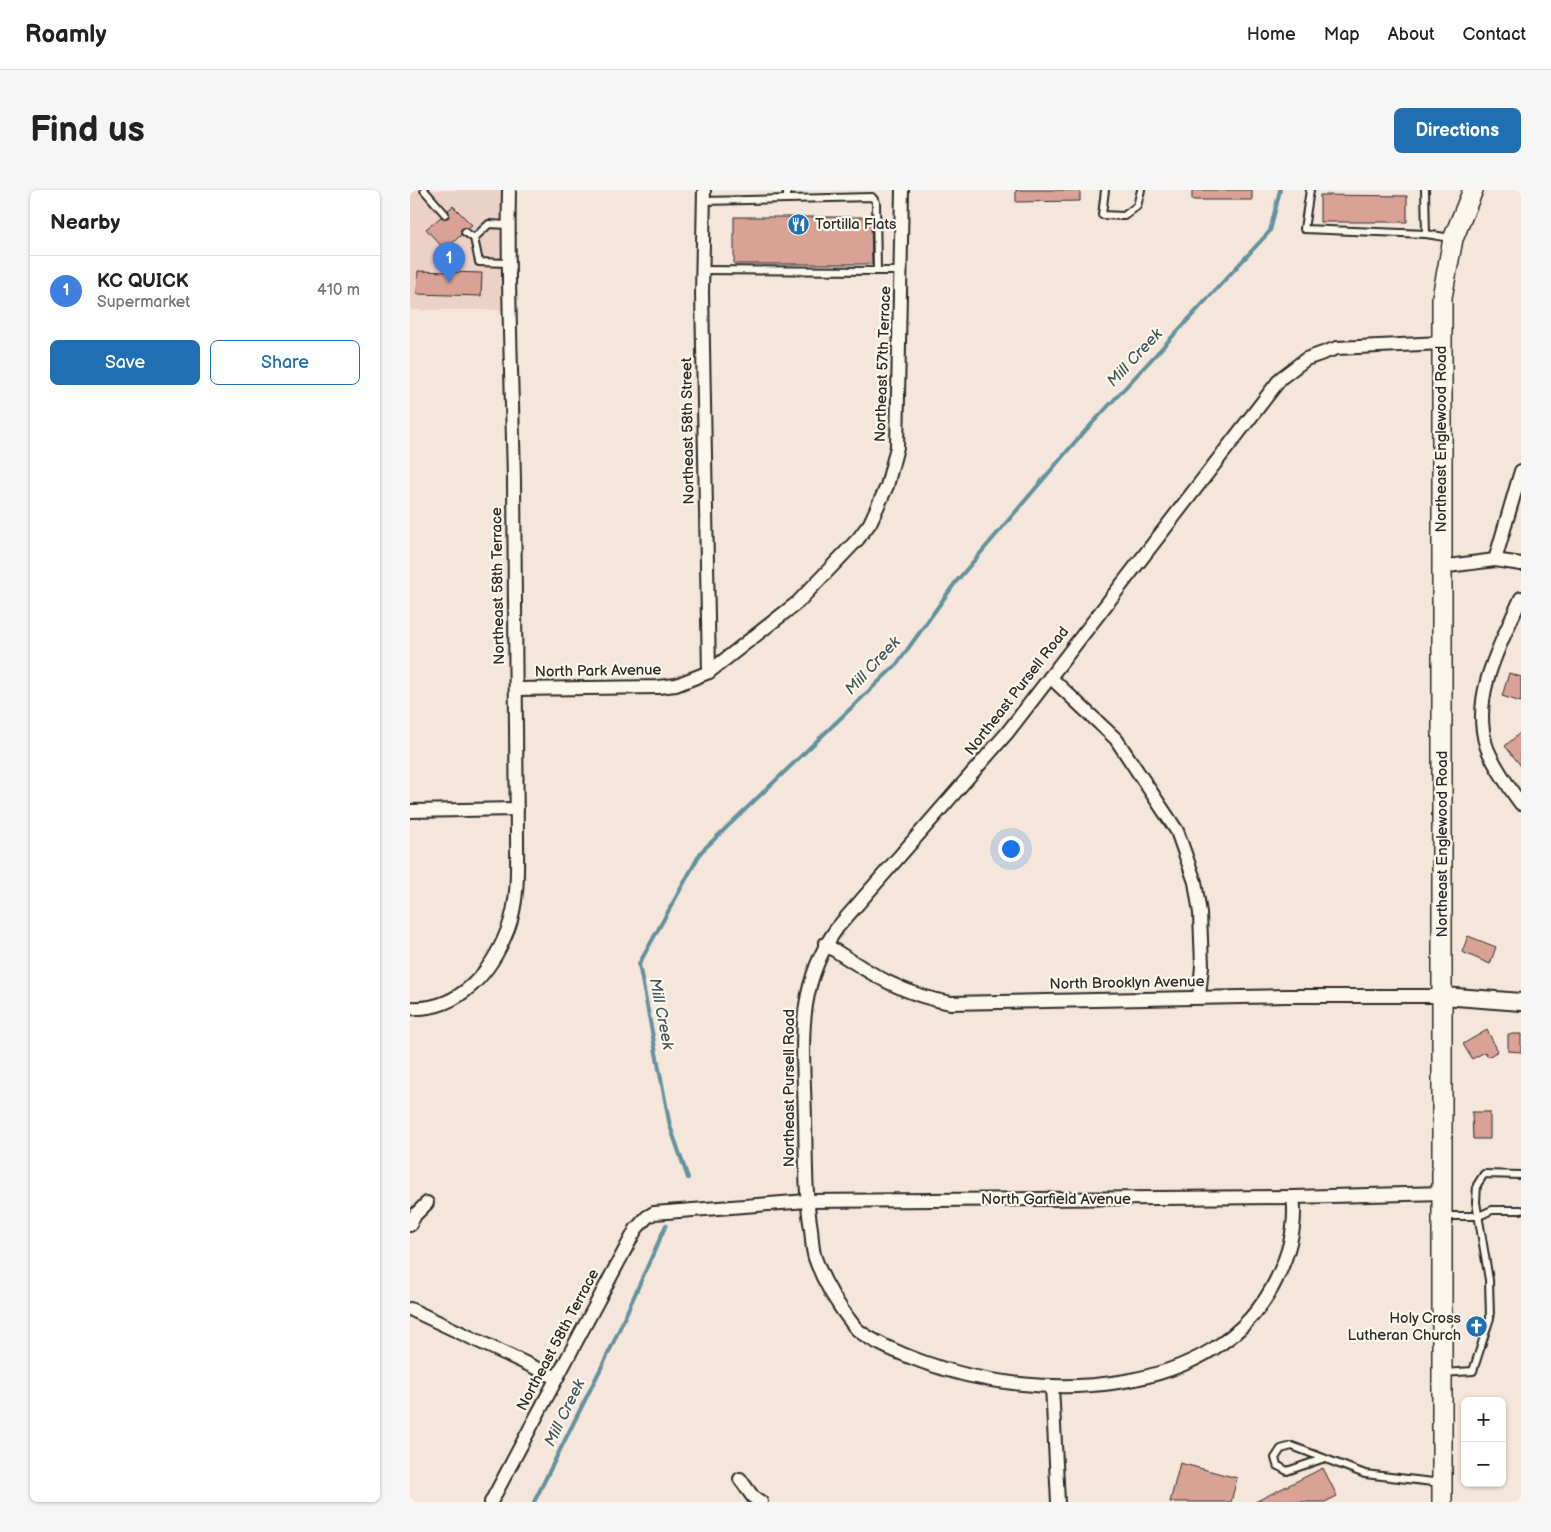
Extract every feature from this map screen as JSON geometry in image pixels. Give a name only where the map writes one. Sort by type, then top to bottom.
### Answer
[{"type":"main road","name":"Northeast Englewood Road","points":[[1442,1502],[1443,996],[1440,567],[1442,297],[1453,239],[1473,190]]},
{"type":"street","name":"Northeast 58th Terrace","points":[[410,1008],[432,1006],[457,997],[472,987],[484,974],[494,961],[509,928],[517,880],[514,481],[508,263],[509,190]]},
{"type":"street","name":"Northeast 57th Terrace","points":[[709,672],[798,602],[858,539],[879,505],[891,474],[898,447],[902,190]]},
{"type":"street","name":"Northeast 58th Street","points":[[704,196],[702,270],[709,672]]},
{"type":"street","name":"Northeast Pursell Road","points":[[1293,1197],[1295,1211],[1293,1230],[1282,1268],[1264,1302],[1232,1338],[1202,1355],[1144,1376],[1114,1383],[1052,1386],[990,1381],[945,1370],[910,1357],[856,1328],[835,1296],[815,1257],[807,1201],[803,1057],[805,1002],[809,982],[825,944],[837,928],[1007,733],[1281,378],[1292,368],[1321,352],[1336,348],[1442,343]]},
{"type":"street","points":[[1495,560],[1521,471]]},
{"type":"street","points":[[1440,567],[1495,560],[1521,564]]},
{"type":"street","points":[[1521,598],[1490,670],[1482,708],[1486,746],[1521,804]]},
{"type":"street","name":"North Park Avenue","points":[[516,689],[658,687],[676,685],[709,672]]},
{"type":"street","points":[[1050,677],[1116,739],[1178,831],[1195,882],[1200,913],[1202,966],[1199,997]]},
{"type":"street","points":[[410,811],[517,809]]},
{"type":"street","name":"North Brooklyn Avenue","points":[[825,944],[897,988],[932,1000],[951,1003],[1199,997],[1443,996]]},
{"type":"street","points":[[1443,996],[1521,1002]]},
{"type":"street","name":"North Garfield Avenue","points":[[669,1212],[807,1201],[1293,1197],[1443,1193]]},
{"type":"street","points":[[410,1225],[415,1214],[427,1203]]},
{"type":"street","name":"Northeast 58th Terrace","points":[[491,1502],[636,1229],[647,1217],[654,1213],[669,1212]]},
{"type":"street","points":[[410,1310],[556,1378]]},
{"type":"street","points":[[1052,1386],[1058,1502]]},
{"type":"street","points":[[740,1479],[753,1497],[761,1502]]},
{"type":"lane","points":[[424,190],[445,214]]},
{"type":"lane","points":[[787,190],[787,199]]},
{"type":"lane","points":[[1105,190],[1102,215],[1124,216],[1137,206],[1141,190]]},
{"type":"lane","points":[[1310,190],[1304,229],[1426,234],[1453,239]]},
{"type":"lane","points":[[1425,190],[1426,234]]},
{"type":"lane","points":[[704,196],[787,199],[872,197],[876,202],[877,270]]},
{"type":"lane","points":[[474,238],[489,224],[508,225]]},
{"type":"lane","points":[[464,232],[474,238],[479,262],[508,263]]},
{"type":"lane","points":[[702,270],[902,271]]},
{"type":"lane","points":[[1442,1373],[1472,1372],[1490,1318],[1489,1280],[1476,1202],[1477,1184],[1484,1174],[1521,1175]]},
{"type":"lane","points":[[1443,1216],[1479,1216],[1492,1210],[1521,1210]]},
{"type":"lane","points":[[1322,1459],[1287,1471],[1277,1465],[1275,1458],[1281,1449],[1292,1446],[1364,1474],[1442,1483]]},
{"type":"shaded area","points":[[410,190],[503,190],[502,310],[410,310]]},
{"type":"building","points":[[1016,190],[1080,190],[1080,201],[1016,202]]},
{"type":"building","points":[[1192,190],[1252,190],[1252,200],[1192,200]]},
{"type":"building","points":[[1320,195],[1407,196],[1407,222],[1320,222]]},
{"type":"building","points":[[453,206],[472,225],[461,229],[461,235],[445,250],[426,229],[441,217],[449,217],[448,210]]},
{"type":"building","points":[[734,217],[871,217],[872,264],[734,264]]},
{"type":"building","points":[[418,271],[482,273],[481,296],[417,294]]},
{"type":"building","points":[[1509,673],[1521,677],[1521,702],[1502,696]]},
{"type":"building","points":[[1521,732],[1521,766],[1505,746]]},
{"type":"building","points":[[1468,936],[1496,947],[1490,964],[1462,952]]},
{"type":"building","points":[[1487,1030],[1498,1051],[1488,1057],[1485,1052],[1472,1059],[1463,1044]]},
{"type":"building","points":[[1508,1034],[1521,1034],[1521,1052],[1508,1051]]},
{"type":"building","points":[[1472,1112],[1490,1112],[1490,1139],[1473,1139]]},
{"type":"building","points":[[1180,1463],[1237,1478],[1231,1502],[1170,1502]]},
{"type":"building","points":[[1323,1468],[1337,1496],[1325,1502],[1255,1502]]},
{"type":"waterway","name":"Mill Creek","points":[[688,1178],[670,1126],[639,964],[701,852],[897,664],[955,583],[1075,442],[1270,231],[1280,190]]},
{"type":"waterway","name":"Mill Creek","points":[[534,1502],[610,1350],[666,1225]]},
{"type":"place","name":"Tortilla Flats","points":[[799,224]]},
{"type":"place","name":"KC QUICK","points":[[449,283]]},
{"type":"place","name":"Holy Cross Lutheran Church","points":[[1477,1327]]}]
